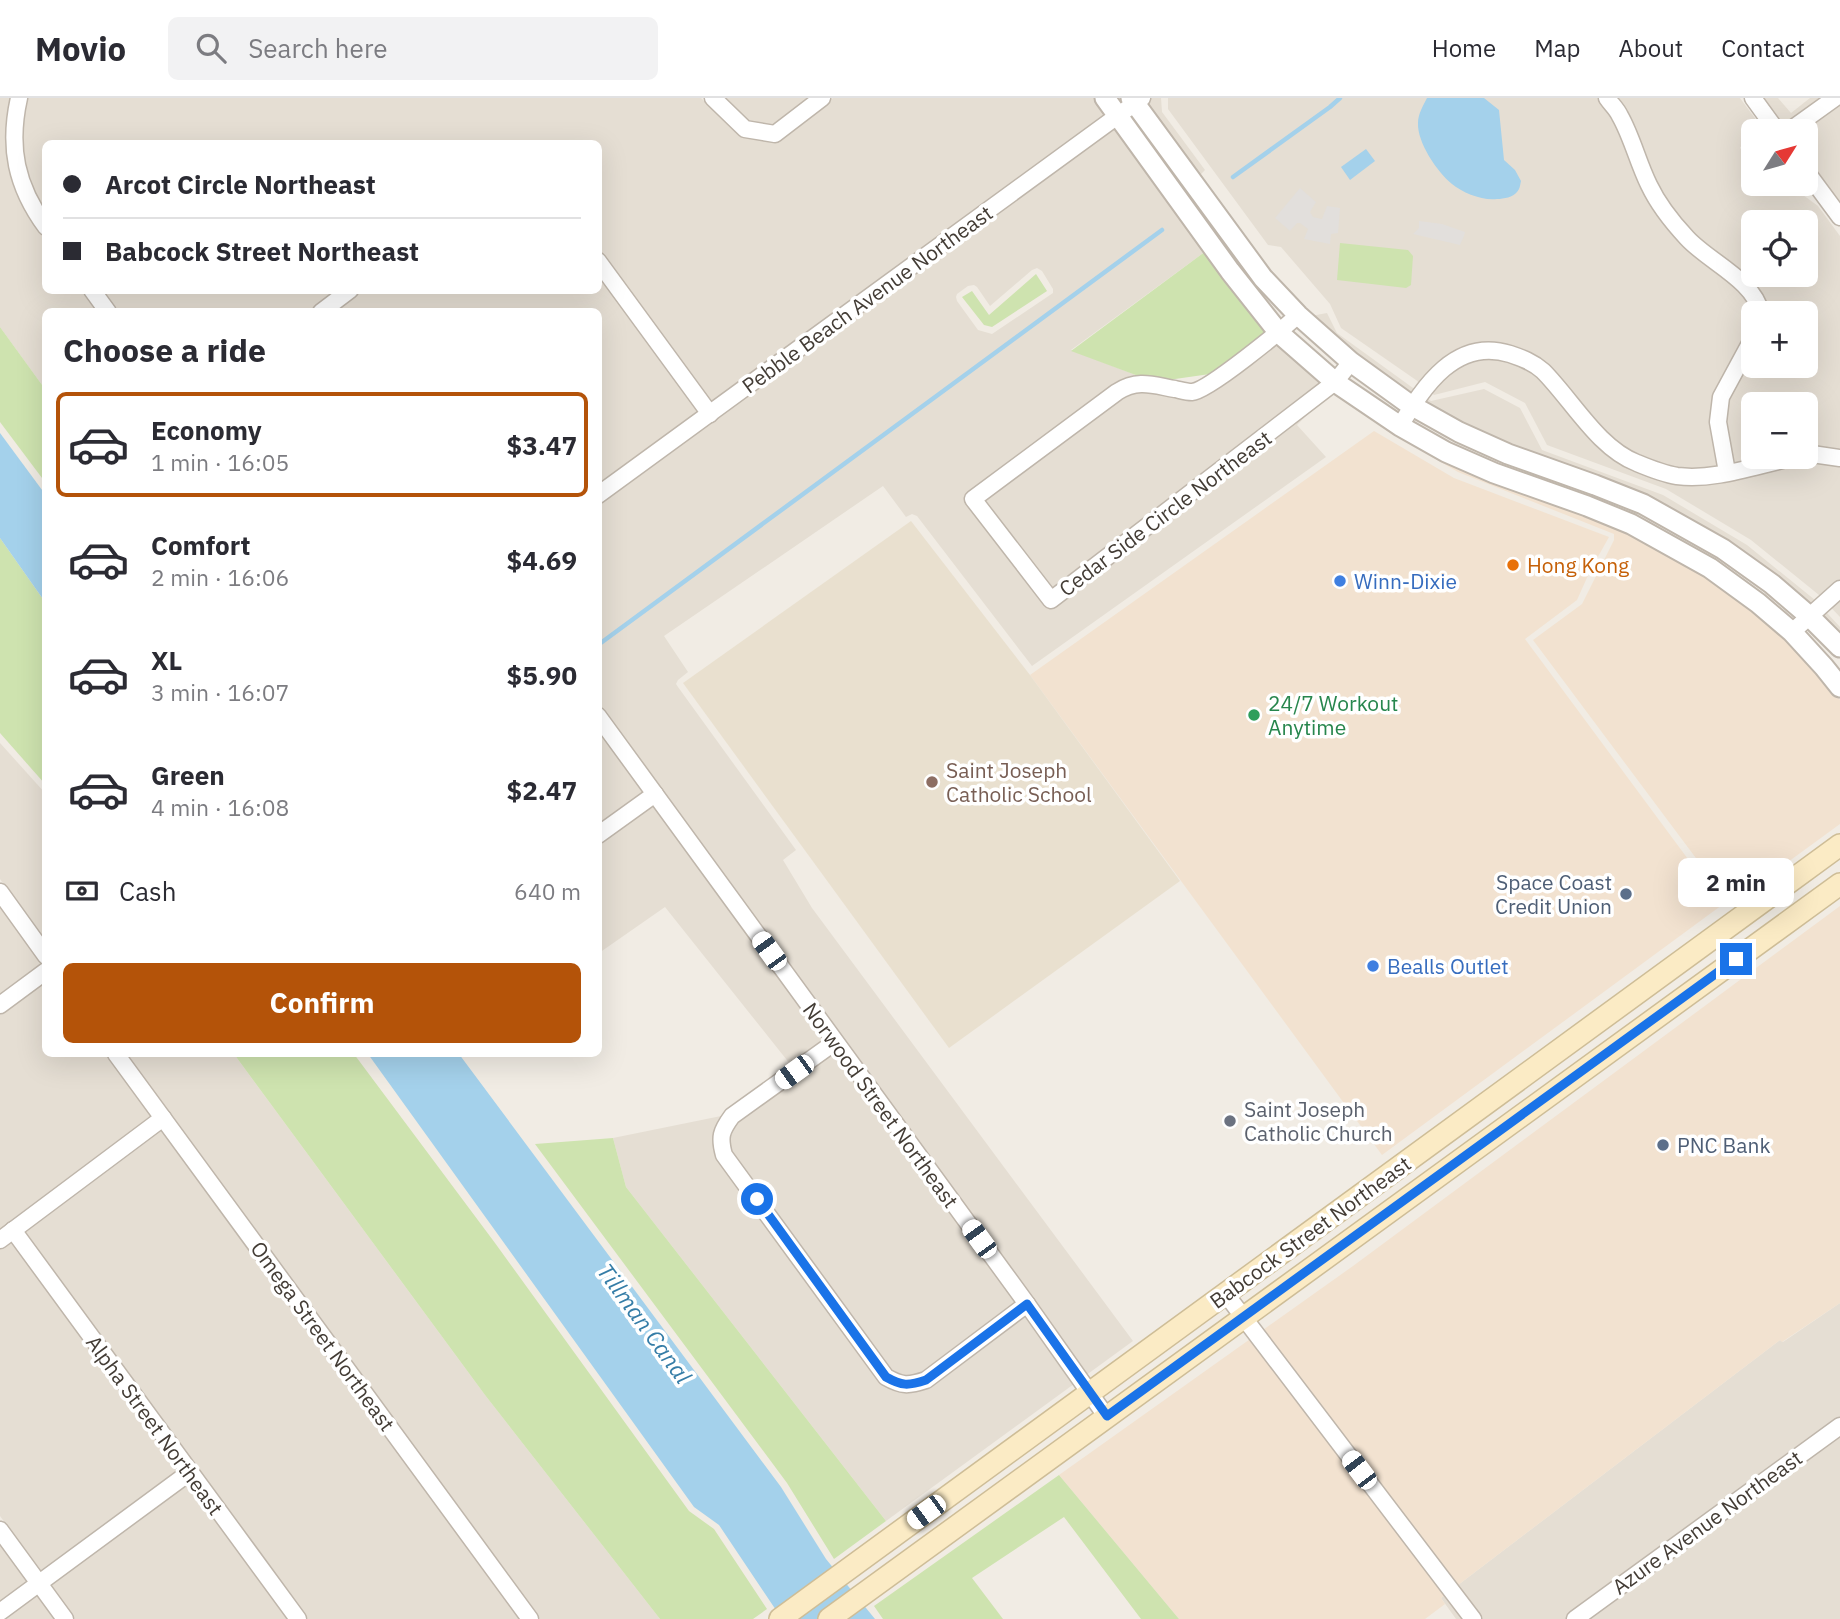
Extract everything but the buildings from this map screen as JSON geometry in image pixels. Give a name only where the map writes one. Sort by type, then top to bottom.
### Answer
[{"type":"main road","name":"Babcock Street Northeast","points":[[780,1619],[1840,845]]},
{"type":"main road","name":"Babcock Street Northeast","points":[[829,1619],[1840,884]]},
{"type":"main road","points":[[926,1512],[943,1536]]},
{"type":"street","points":[[19,98],[14,120],[14,150],[20,181],[42,222]]},
{"type":"street","points":[[713,98],[745,129],[775,134],[822,98]]},
{"type":"street","points":[[1105,98],[1230,271],[1279,333],[1335,382],[1400,426],[1446,452],[1494,473],[1631,524],[1710,568],[1792,632],[1840,687]]},
{"type":"street","points":[[1629,98],[1611,103],[1620,115],[1656,200],[1697,249],[1738,279],[1752,292],[1756,301]]},
{"type":"street","points":[[1753,98],[1768,119]]},
{"type":"street","points":[[1806,119],[1835,98]]},
{"type":"street","points":[[1136,100],[1264,278],[1298,315],[1351,362],[1412,406],[1459,432],[1508,454],[1643,504],[1723,549],[1772,584],[1840,647]]},
{"type":"street","name":"Pebble Beach Avenue Northeast","points":[[602,492],[1136,100]]},
{"type":"street","points":[[1818,187],[1840,217]]},
{"type":"street","points":[[602,266],[710,414]]},
{"type":"street","points":[[326,308],[345,294]]},
{"type":"street","name":"Cedar Side Circle Northeast","points":[[1298,315],[1279,333],[1209,385],[1194,392],[1146,384],[1130,384],[1117,391],[973,499],[1051,600],[1335,382],[1351,362]]},
{"type":"street","points":[[1400,426],[1430,382],[1445,367],[1465,355],[1485,350],[1502,352],[1527,360],[1541,369],[1602,438],[1633,462],[1676,476],[1700,476],[1741,469]]},
{"type":"street","points":[[1727,472],[1718,422],[1721,397],[1741,360]]},
{"type":"street","points":[[1818,455],[1840,458]]},
{"type":"street","points":[[1792,632],[1840,589]]},
{"type":"street","name":"Norwood Street Northeast","points":[[602,721],[1107,1416]]},
{"type":"street","points":[[602,832],[655,794]]},
{"type":"street","points":[[0,892],[42,950]]},
{"type":"street","points":[[0,1005],[42,974]]},
{"type":"street","points":[[835,1042],[732,1116],[723,1128],[720,1141],[724,1155],[886,1377],[910,1385],[926,1380],[1027,1304]]},
{"type":"street","name":"Omega Street Northeast","points":[[118,1057],[530,1619]]},
{"type":"street","points":[[7,1235],[163,1118]]},
{"type":"street","name":"Alpha Street Northeast","points":[[7,1235],[190,1472],[298,1619]]},
{"type":"street","points":[[1225,1293],[1473,1619]]},
{"type":"street","name":"Azure Avenue Northeast","points":[[1575,1619],[1840,1426]]},
{"type":"street","points":[[0,1612],[190,1472]]},
{"type":"street","points":[[0,1530],[65,1619]]},
{"type":"shaded area","points":[[0,98],[12,98],[7,119],[6,151],[13,185],[42,236],[42,294],[84,294],[96,308],[42,308],[42,385],[0,327]]},
{"type":"shaded area","points":[[27,98],[701,98],[740,135],[780,140],[833,98],[1095,98],[1107,115],[712,403],[602,253],[602,140],[42,140],[42,207],[28,178],[21,149],[22,120]]},
{"type":"shaded area","points":[[724,98],[810,98],[774,126],[750,122]]},
{"type":"shaded area","points":[[1141,98],[1161,98],[1162,112],[1205,170],[1198,177]]},
{"type":"shaded area","points":[[1168,98],[1740,98],[1756,119],[1741,119],[1741,196],[1804,196],[1818,206],[1840,236],[1840,617],[1819,595],[1751,540],[1666,489],[1547,445],[1525,403],[1485,382],[1434,395],[1341,328],[1330,304],[1281,247],[1268,245],[1168,109]]},
{"type":"shaded area","points":[[1748,98],[1778,98],[1791,113],[1810,98],[1840,98],[1840,224],[1824,202],[1816,196],[1818,196],[1818,119],[1759,119]]},
{"type":"shaded area","points":[[1115,126],[1206,251],[1071,350],[1141,377],[1127,378],[1113,386],[969,493],[967,504],[1044,605],[1055,606],[1316,406],[1297,425],[1326,457],[1032,666],[917,516],[912,514],[906,517],[883,486],[664,636],[688,672],[676,684],[796,850],[783,860],[812,908],[1133,1341],[886,1521],[626,1187],[613,1138],[726,1115],[790,1064],[665,907],[602,951],[602,841],[665,795],[602,707],[602,501]],"holes":[[[1037,268],[1042,271],[1053,293],[992,334],[978,330],[956,297],[968,286],[974,285],[990,306]]]},
{"type":"shaded area","points":[[1300,188],[1316,202],[1310,212],[1313,217],[1322,219],[1327,206],[1340,208],[1338,233],[1331,234],[1330,244],[1304,239],[1308,229],[1300,223],[1290,231],[1275,218]]},
{"type":"shaded area","points":[[1419,221],[1442,224],[1465,232],[1460,245],[1413,234],[1419,228]]},
{"type":"shaded area","points":[[602,279],[699,413],[602,484],[602,308],[339,308],[358,294],[602,294]]},
{"type":"shaded area","points":[[104,294],[334,294],[315,308],[115,308]]},
{"type":"shaded area","points":[[1327,313],[1337,333],[1431,401],[1484,389],[1520,408],[1542,450],[1663,495],[1747,545],[1815,600],[1840,627],[1840,636],[1776,578],[1512,447],[1463,426],[1414,398],[1357,356],[1311,316]]},
{"type":"shaded area","points":[[1278,343],[1324,382],[1053,590],[983,500],[1131,392],[1144,391],[1196,399],[1213,391]]},
{"type":"shaded area","points":[[1374,431],[1454,478],[1609,537],[1577,600],[1525,639],[1722,905],[1382,1155],[1030,675]]},
{"type":"shaded area","points":[[1423,448],[1627,531],[1705,574],[1786,637],[1840,700],[1840,824],[1729,905],[1533,640],[1582,604],[1614,540],[1614,534],[1458,472],[1420,450]]},
{"type":"shaded area","name":"Saint Joseph Catholic School","points":[[911,521],[1030,675],[1180,881],[949,1048],[683,683]]},
{"type":"shaded area","points":[[602,735],[644,793],[602,823]]},
{"type":"shaded area","points":[[0,743],[42,790],[42,938],[0,879]]},
{"type":"shaded area","points":[[0,906],[42,965],[0,996]]},
{"type":"shaded area","points":[[1840,906],[1840,1303],[1782,1342],[1780,1340],[1441,1598],[1445,1604],[1425,1619],[1179,1619],[1059,1475],[1353,1266]]},
{"type":"shaded area","points":[[42,982],[42,1057],[108,1057],[153,1117],[0,1231],[0,1014]]},
{"type":"shaded area","points":[[128,1057],[236,1057],[485,1395],[660,1619],[540,1619]]},
{"type":"shaded area","points":[[161,1129],[520,1619],[308,1619],[196,1467],[24,1231]]},
{"type":"shaded area","points":[[11,1241],[179,1471],[41,1572],[0,1516],[0,1248]]},
{"type":"shaded area","points":[[1840,1303],[1840,1619],[1456,1619],[1441,1598],[1780,1340],[1783,1342]]},
{"type":"shaded area","points":[[187,1482],[288,1619],[75,1619],[50,1584]]},
{"type":"shaded area","points":[[0,1543],[29,1582],[0,1603]]},
{"type":"shaded area","points":[[37,1593],[56,1619],[2,1619]]},
{"type":"green space","points":[[1340,243],[1408,250],[1413,256],[1411,285],[1406,288],[1337,280]]},
{"type":"green space","points":[[1206,251],[1268,332],[1210,374],[1168,380],[1141,377],[1071,351]]},
{"type":"green space","points":[[1036,274],[1047,291],[992,327],[984,325],[962,297],[972,291],[989,315]]},
{"type":"green space","points":[[0,327],[42,385],[42,478],[0,422]]},
{"type":"green space","points":[[0,538],[42,598],[42,781],[0,733]]},
{"type":"green space","points":[[236,1057],[356,1057],[689,1511],[714,1529],[767,1609],[753,1619],[660,1619],[485,1395]]},
{"type":"green space","points":[[613,1138],[626,1187],[886,1521],[834,1559],[787,1483],[535,1144]]},
{"type":"green space","points":[[1059,1475],[1179,1619],[1141,1619],[1064,1517],[972,1578],[1003,1619],[883,1619],[874,1606]]},
{"type":"water","points":[[1427,98],[1484,98],[1499,110],[1504,160],[1515,170],[1521,181],[1515,194],[1503,199],[1480,198],[1446,179],[1429,156],[1419,131],[1419,116]]},
{"type":"water","points":[[1366,149],[1375,161],[1350,180],[1341,167]]},
{"type":"water","points":[[0,433],[42,490],[42,598],[0,538]]},
{"type":"water","name":"Tillman Canal","points":[[370,1057],[461,1057],[781,1487],[826,1559],[875,1619],[782,1619],[719,1525],[694,1507]]},
{"type":"waterway","points":[[1233,177],[1340,98]]},
{"type":"waterway","points":[[602,642],[1162,230]]},
{"type":"place","name":"Hong Kong","points":[[1513,565]]},
{"type":"place","name":"Winn-Dixie","points":[[1340,581]]},
{"type":"place","name":"24/7 Workout Anytime","points":[[1254,715]]},
{"type":"place","name":"Saint Joseph Catholic School","points":[[932,782]]},
{"type":"place","name":"Space Coast Credit Union","points":[[1626,894]]},
{"type":"place","name":"Bealls Outlet","points":[[1373,966]]},
{"type":"place","name":"Saint Joseph Catholic Church","points":[[1230,1121]]},
{"type":"place","name":"PNC Bank","points":[[1663,1145]]},
{"type":"route","points":[[757,1199],[886,1377],[910,1385],[926,1380],[1027,1304],[1107,1416],[1736,959]]}]
